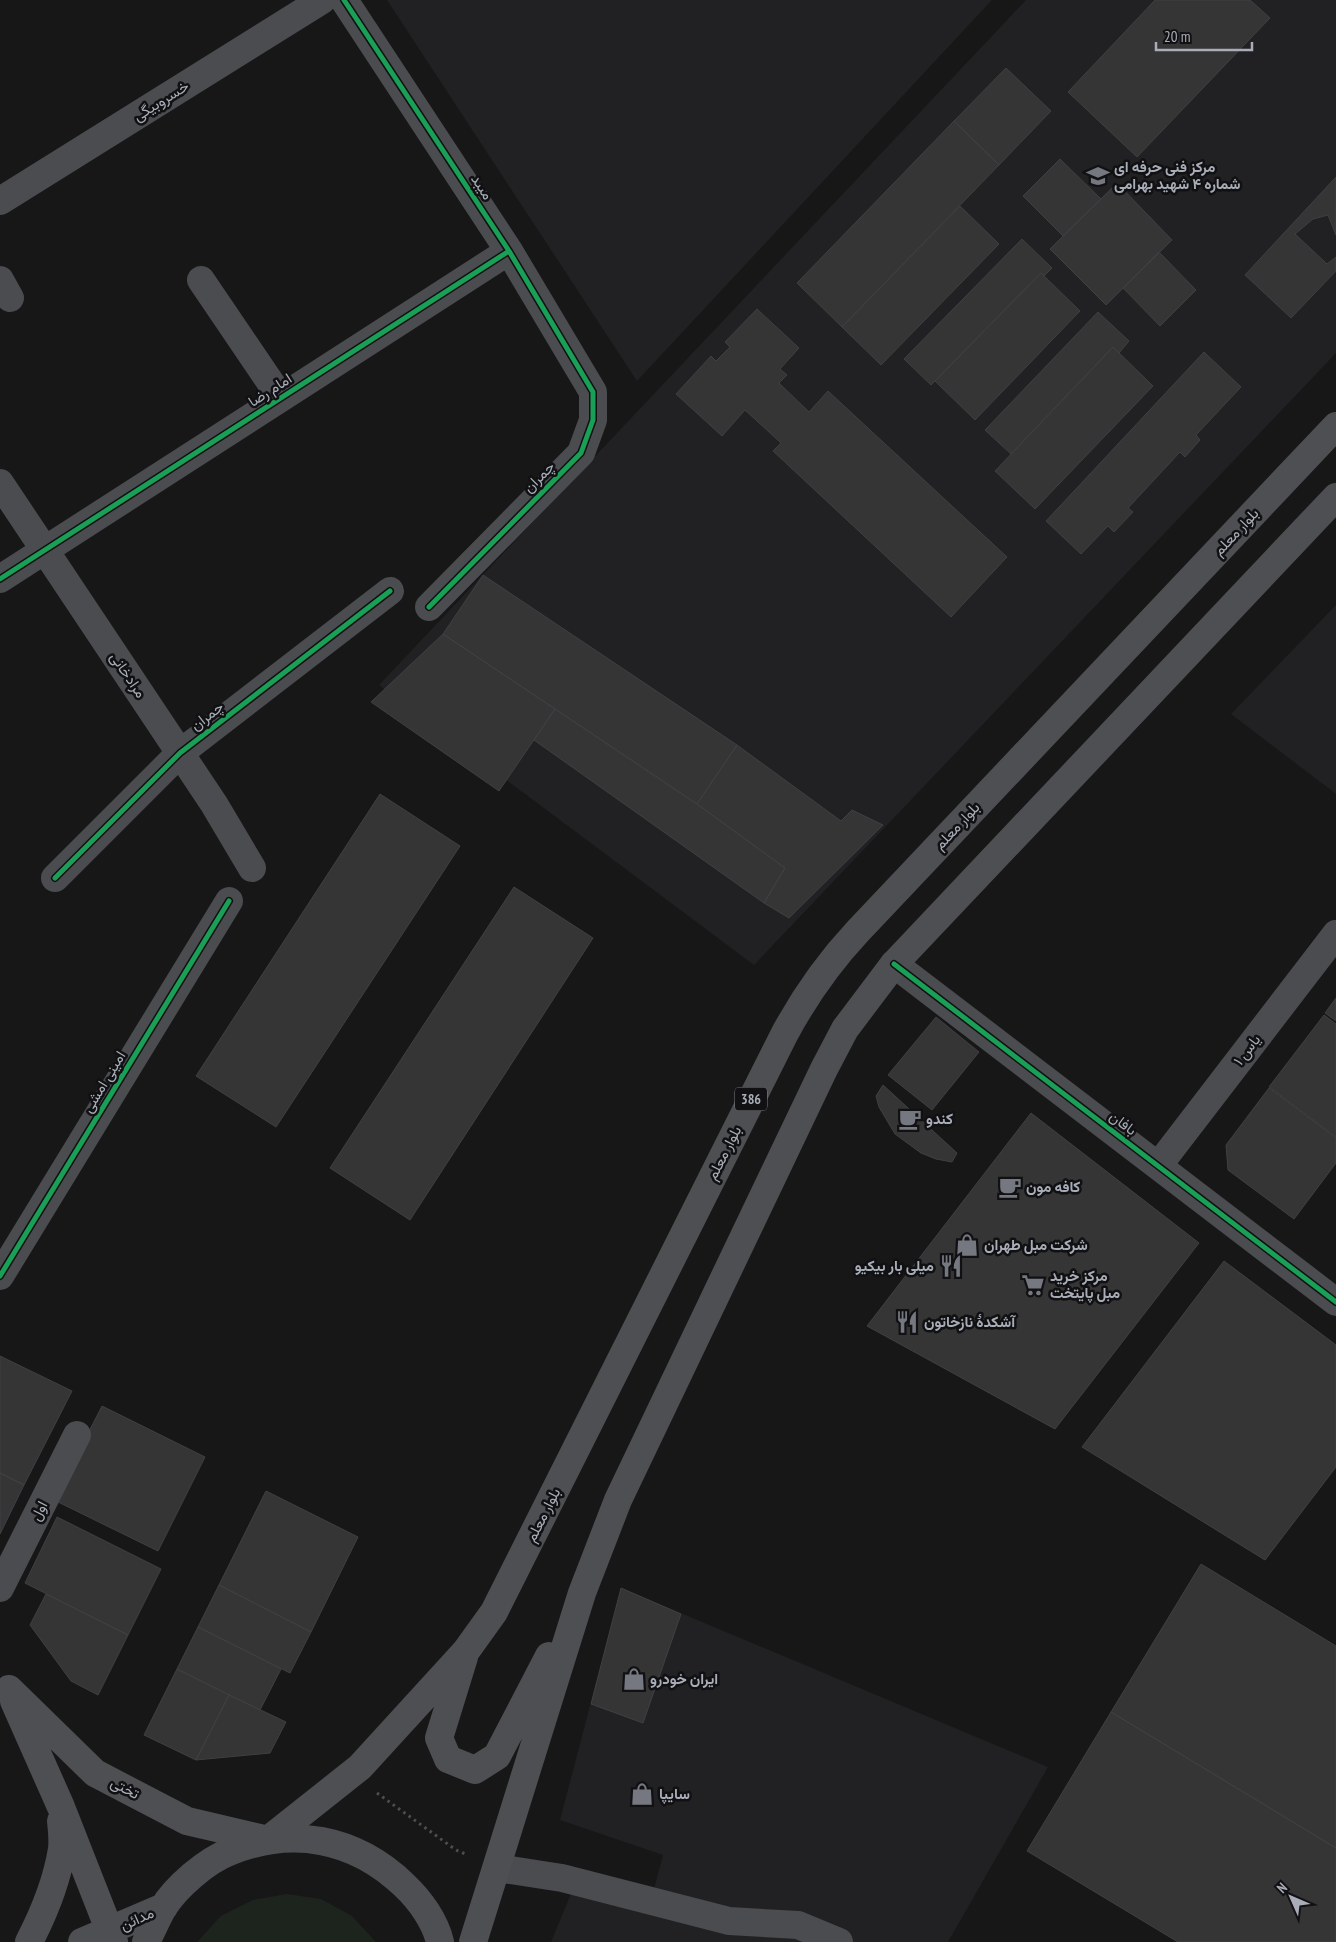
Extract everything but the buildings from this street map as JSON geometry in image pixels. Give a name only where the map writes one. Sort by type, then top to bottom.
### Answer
[{"type":"main road","name":"بلوار معلم","points":[[268,1840],[360,1767],[466,1651],[494,1612],[780,1042],[804,999],[858,931],[1336,426]]},
{"type":"main road","points":[[473,1942],[582,1593],[618,1500],[824,1069],[845,1029],[894,964],[1336,497]]},
{"type":"main road","points":[[466,1651],[440,1738],[448,1758],[475,1770],[497,1756],[582,1593]]},
{"type":"main road","name":"تختی","points":[[4,1683],[61,1807],[111,1937]]},
{"type":"main road","name":"تختی","points":[[4,1683],[95,1773],[187,1821],[268,1840]]},
{"type":"main road","points":[[29,1942],[42,1917],[54,1883],[62,1847],[61,1807]]},
{"type":"main road","points":[[146,1942],[164,1907],[192,1875],[228,1853],[268,1840],[310,1839],[350,1848],[386,1868],[417,1897],[438,1932],[440,1942]]},
{"type":"main road","name":"مدائن","points":[[82,1942],[111,1937],[164,1907]]},
{"type":"street","name":"خسروبیگی","points":[[0,201],[322,0]]},
{"type":"street","name":"میبد","points":[[344,0],[509,251],[593,392]]},
{"type":"street","name":"امام رضا","points":[[0,578],[509,251]]},
{"type":"street","points":[[201,280],[281,398]]},
{"type":"street","name":"چمران","points":[[429,607],[581,453],[593,420],[593,392]]},
{"type":"street","name":"مرادخانی","points":[[0,483],[214,804],[252,868]]},
{"type":"street","name":"چمران","points":[[55,878],[180,753],[390,591]]},
{"type":"street","name":"امینی امشی","points":[[0,1276],[229,901]]},
{"type":"street","name":"یاس ۱","points":[[1158,1166],[1336,934]]},
{"type":"street","name":"بافان","points":[[894,964],[1336,1302]]},
{"type":"street","name":"اول","points":[[0,1588],[77,1435]]},
{"type":"street","points":[[497,1868],[562,1878],[729,1921],[798,1924],[840,1942]]},
{"type":"path","points":[[360,1767],[379,1796],[456,1850],[497,1868]]},
{"type":"shaded area","points":[[387,0],[992,0],[637,381]]},
{"type":"shaded area","name":"مرکز فنی حرفه ای شماره ۴ شهید بهرامی","points":[[1026,0],[1336,0],[1336,353],[754,965],[379,685]]},
{"type":"shaded area","points":[[1336,605],[1336,794],[1231,714]]},
{"type":"shaded area","points":[[621,1588],[1048,1767],[948,1942],[551,1942],[580,1872],[653,1893],[663,1855],[560,1820]]},
{"type":"shaded area","points":[[287,1894],[321,1899],[352,1916],[376,1942],[197,1942],[221,1916],[253,1900]]},
{"type":"cycle path","points":[[344,0],[509,251],[593,392],[593,420],[581,453],[429,607]]},
{"type":"cycle path","points":[[0,579],[509,251]]},
{"type":"cycle path","points":[[55,878],[180,753],[390,591]]},
{"type":"cycle path","points":[[0,1276],[229,901]]},
{"type":"cycle path","points":[[894,964],[1336,1302]]},
{"type":"place","name":"مرکز فنی حرفه ای شماره ۴ شهید بهرامی","points":[[1098,176]]},
{"type":"place","name":"کندو","points":[[910,1119]]},
{"type":"place","name":"کافه مون","points":[[1010,1187]]},
{"type":"place","name":"شرکت مبل طهران","points":[[967,1245]]},
{"type":"place","name":"میلی بار بیکیو","points":[[951,1266]]},
{"type":"place","name":"مرکز خرید مبل پایتخت","points":[[1033,1285]]},
{"type":"place","name":"آشکدهٔ نازخاتون","points":[[907,1322]]},
{"type":"place","name":"ایران خودرو","points":[[634,1679]]},
{"type":"place","name":"سایپا","points":[[642,1794]]}]
